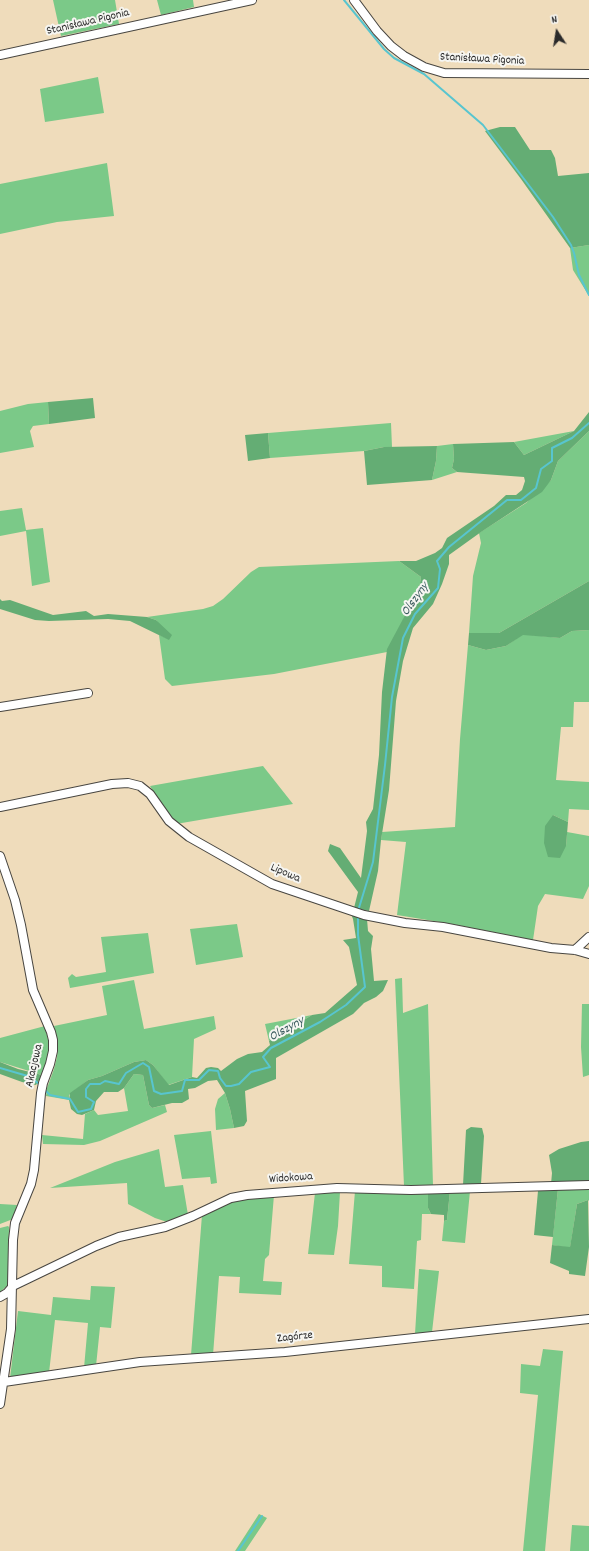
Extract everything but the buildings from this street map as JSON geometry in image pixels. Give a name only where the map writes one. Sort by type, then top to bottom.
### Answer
[{"type":"street","name":"Stanisława Pigonia","points":[[0,55],[252,0]]},
{"type":"street","name":"Stanisława Pigonia","points":[[354,0],[377,31],[391,46],[404,56],[424,67],[444,73],[589,74]]},
{"type":"street","points":[[0,706],[88,693]]},
{"type":"street","name":"Lipowa","points":[[0,807],[112,784],[128,783],[140,786],[150,794],[169,822],[189,837],[272,884],[364,915],[405,923],[443,927],[551,948],[575,950],[589,954]]},
{"type":"street","name":"Akacjowa","points":[[0,856],[15,900],[21,925],[32,990],[51,1032],[53,1040],[53,1051],[41,1093],[34,1170],[31,1184],[15,1223],[13,1240],[12,1328],[0,1404]]},
{"type":"street","points":[[575,950],[589,937]]},
{"type":"street","name":"Widokowa","points":[[0,1297],[7,1293],[13,1286],[96,1246],[119,1237],[165,1227],[231,1198],[247,1194],[337,1188],[411,1190],[589,1185]]},
{"type":"street","name":"Zagórze","points":[[4,1382],[140,1362],[285,1352],[589,1319]]},
{"type":"green space","points":[[53,0],[115,0],[119,24],[61,36]]},
{"type":"green space","points":[[157,0],[193,0],[194,7],[161,15]]},
{"type":"green space","points":[[98,77],[104,113],[45,122],[40,89]]},
{"type":"green space","points":[[500,127],[515,127],[530,150],[551,150],[555,158],[558,176],[589,173],[589,245],[570,248],[485,131]]},
{"type":"green space","points":[[107,163],[114,216],[57,222],[0,234],[0,184]]},
{"type":"green space","points":[[589,245],[589,296],[573,270],[570,248]]},
{"type":"green space","points":[[93,398],[95,418],[49,424],[48,402]]},
{"type":"green space","points":[[48,402],[49,424],[33,426],[30,431],[34,447],[0,453],[0,411],[28,404]]},
{"type":"green space","points":[[589,412],[589,431],[558,461],[551,480],[542,492],[449,555],[449,564],[433,604],[413,628],[403,661],[396,701],[389,790],[378,871],[369,911],[354,908],[358,892],[328,851],[330,844],[340,848],[361,878],[367,831],[366,822],[373,809],[379,755],[382,692],[387,649],[419,589],[421,577],[399,561],[416,561],[435,553],[442,548],[447,538],[494,506],[506,495],[516,495],[522,490],[525,481],[524,477],[457,472],[452,468],[454,459],[453,444],[514,442],[524,455],[574,431]]},
{"type":"green space","points":[[391,423],[392,447],[364,451],[270,458],[268,433]]},
{"type":"green space","points":[[574,431],[524,455],[514,442]]},
{"type":"green space","points":[[589,431],[589,581],[499,633],[469,633],[473,576],[481,543],[479,533],[526,503],[551,480],[558,461]]},
{"type":"green space","points":[[268,433],[270,458],[248,461],[245,435]]},
{"type":"green space","points":[[453,444],[454,459],[452,468],[457,472],[432,480],[437,446]]},
{"type":"green space","points":[[437,446],[432,480],[367,485],[364,451],[384,447]]},
{"type":"green space","points":[[22,508],[26,530],[43,528],[50,582],[32,586],[26,531],[0,536],[0,511]]},
{"type":"green space","points":[[399,561],[421,577],[419,589],[387,652],[274,674],[172,686],[165,679],[159,635],[169,639],[156,620],[147,617],[203,609],[213,606],[223,599],[251,572],[259,567]]},
{"type":"green space","points":[[589,581],[589,630],[572,631],[560,638],[523,635],[506,646],[486,650],[468,645],[469,633],[499,633]]},
{"type":"green space","points":[[0,599],[2,601],[10,600],[53,615],[86,611],[94,616],[108,614],[147,617],[156,620],[172,635],[169,640],[130,621],[108,619],[35,620],[0,609]]},
{"type":"green space","points":[[589,630],[589,702],[574,702],[573,727],[561,727],[556,780],[589,782],[589,810],[569,809],[568,822],[553,815],[566,846],[567,832],[589,836],[589,886],[583,899],[545,894],[538,906],[533,940],[397,915],[406,842],[381,840],[382,832],[455,827],[460,739],[468,645],[486,650],[506,646],[523,634],[560,638],[572,631]]},
{"type":"green space","points":[[263,766],[293,804],[176,824],[169,817],[150,786]]},
{"type":"green space","points":[[553,815],[568,822],[566,846],[560,858],[548,857],[544,843],[545,826]]},
{"type":"green space","points":[[351,914],[367,919],[368,931],[373,936],[371,949],[374,981],[388,980],[383,991],[376,997],[364,1003],[353,1014],[276,1058],[276,1079],[245,1091],[247,1121],[244,1126],[234,1128],[225,1093],[217,1080],[208,1081],[195,1088],[188,1089],[189,1099],[182,1103],[172,1103],[152,1108],[149,1105],[143,1075],[134,1074],[124,1088],[118,1092],[104,1092],[96,1101],[94,1110],[82,1115],[77,1114],[71,1109],[69,1100],[70,1093],[88,1080],[102,1076],[134,1062],[146,1060],[153,1065],[169,1085],[192,1077],[197,1078],[206,1068],[218,1068],[221,1071],[237,1059],[248,1054],[262,1052],[270,1045],[269,1041],[312,1015],[325,1013],[357,985],[349,947],[343,940],[356,938]]},
{"type":"green space","points":[[237,924],[243,957],[196,965],[190,929]]},
{"type":"green space","points":[[148,933],[154,973],[70,988],[68,978],[72,974],[76,977],[106,972],[101,937]]},
{"type":"green space","points":[[402,978],[403,1013],[428,1004],[433,1186],[404,1186],[395,979]]},
{"type":"green space","points":[[134,980],[144,1029],[214,1016],[216,1029],[194,1039],[192,1077],[168,1085],[153,1065],[146,1060],[134,1062],[102,1076],[88,1080],[69,1095],[69,1100],[46,1096],[47,1088],[57,1057],[58,1044],[54,1026],[107,1015],[102,986]]},
{"type":"green space","points":[[582,1004],[589,1004],[589,1075],[583,1077],[581,1047]]},
{"type":"green space","points":[[312,1015],[269,1041],[265,1024]]},
{"type":"green space","points":[[45,1026],[50,1049],[42,1075],[0,1062],[0,1038]]},
{"type":"green space","points":[[0,1062],[18,1069],[42,1075],[36,1085],[22,1082],[0,1074]]},
{"type":"green space","points":[[134,1074],[143,1075],[149,1105],[152,1108],[165,1105],[167,1112],[100,1141],[84,1145],[43,1144],[42,1135],[83,1139],[85,1114],[94,1110],[98,1115],[128,1111],[124,1088]]},
{"type":"green space","points":[[225,1093],[234,1128],[216,1130],[215,1109],[218,1099]]},
{"type":"green space","points":[[471,1127],[482,1128],[484,1136],[481,1184],[463,1185],[466,1130]]},
{"type":"green space","points":[[211,1131],[217,1183],[211,1184],[210,1177],[182,1179],[174,1135]]},
{"type":"green space","points":[[589,1141],[589,1183],[551,1184],[552,1173],[549,1155],[559,1149]]},
{"type":"green space","points":[[159,1149],[165,1187],[183,1185],[188,1215],[167,1222],[155,1218],[128,1204],[127,1183],[50,1188],[115,1162]]},
{"type":"green space","points":[[589,1188],[589,1201],[588,1200],[577,1204],[570,1248],[552,1245],[558,1189]]},
{"type":"green space","points":[[558,1189],[553,1237],[534,1235],[538,1191]]},
{"type":"green space","points":[[355,1191],[428,1192],[428,1208],[431,1214],[422,1214],[421,1240],[417,1241],[414,1289],[382,1287],[382,1266],[349,1264]]},
{"type":"green space","points":[[450,1191],[470,1191],[465,1243],[442,1241],[444,1221],[447,1220]]},
{"type":"green space","points":[[450,1191],[447,1220],[444,1221],[444,1215],[431,1214],[428,1208],[428,1192]]},
{"type":"green space","points":[[340,1192],[338,1226],[334,1255],[308,1254],[315,1193]]},
{"type":"green space","points":[[274,1195],[269,1255],[265,1259],[263,1281],[282,1282],[281,1295],[239,1293],[240,1277],[219,1276],[213,1355],[191,1355],[202,1215],[227,1203],[250,1197]]},
{"type":"green space","points":[[588,1200],[589,1247],[585,1276],[569,1274],[569,1271],[550,1263],[552,1245],[570,1247],[577,1204]]},
{"type":"green space","points":[[0,1204],[17,1205],[13,1219],[0,1224]]},
{"type":"green space","points":[[8,1226],[8,1285],[0,1292],[0,1228]]},
{"type":"green space","points":[[419,1269],[439,1271],[432,1332],[415,1334]]},
{"type":"green space","points":[[91,1286],[115,1287],[111,1328],[100,1327],[96,1366],[84,1368],[88,1323],[55,1320],[49,1373],[10,1378],[18,1311],[51,1315],[53,1297],[90,1300]]},
{"type":"green space","points":[[543,1349],[563,1351],[545,1551],[523,1551],[538,1395],[520,1393],[521,1364],[540,1366]]},
{"type":"green space","points":[[259,1514],[267,1518],[245,1551],[235,1551]]},
{"type":"green space","points":[[572,1525],[589,1526],[589,1551],[570,1551]]},
{"type":"waterway","points":[[344,0],[384,49],[394,58],[424,74],[483,125],[553,217],[571,245],[579,275],[589,295]]},
{"type":"waterway","name":"Olszyny","points":[[358,911],[373,862],[392,697],[403,638],[415,614],[438,588],[440,569],[437,561],[449,547],[507,500],[521,500],[536,488],[541,469],[552,461],[552,448],[572,438],[589,423]]},
{"type":"waterway","name":"Olszyny","points":[[44,1089],[50,1095],[70,1099],[78,1112],[91,1109],[94,1102],[86,1097],[86,1089],[90,1084],[100,1084],[105,1081],[119,1084],[126,1073],[143,1063],[149,1067],[154,1091],[161,1094],[182,1091],[185,1080],[199,1080],[209,1070],[218,1071],[220,1078],[226,1086],[239,1084],[251,1072],[270,1067],[263,1057],[271,1048],[320,1022],[346,1005],[365,987],[358,935],[358,917]]},
{"type":"waterway","name":"Olszyny","points":[[0,1068],[31,1077],[40,1085]]},
{"type":"waterway","points":[[238,1551],[262,1516]]}]
